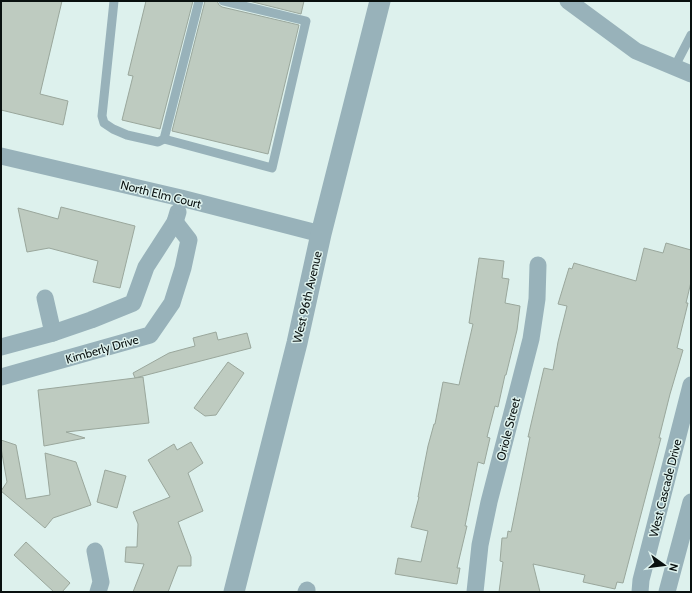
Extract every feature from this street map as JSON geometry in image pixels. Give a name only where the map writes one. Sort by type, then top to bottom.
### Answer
[{"type":"street","name":"West 96th Avenue","points":[[234,592],[297,343],[321,234],[380,1]]},
{"type":"street","points":[[568,1],[636,51],[691,74]]},
{"type":"street","name":"North Elm Court","points":[[1,156],[181,198],[321,234]]},
{"type":"street","points":[[1,347],[53,333],[133,303],[146,268],[175,222],[181,198]]},
{"type":"street","name":"Kimberly Drive","points":[[1,377],[150,335],[172,303],[183,268],[189,240],[175,222]]},
{"type":"street","name":"Oriole Street","points":[[475,592],[480,546],[488,509],[531,338],[537,300],[538,265]]},
{"type":"street","points":[[45,298],[53,333]]},
{"type":"street","name":"West Cascade Drive","points":[[640,592],[641,580],[685,435],[691,385]]},
{"type":"street","points":[[667,592],[691,502]]},
{"type":"street","points":[[95,551],[101,582],[98,592]]},
{"type":"lane","points":[[114,1],[102,116],[104,123],[127,135],[158,142],[164,139],[272,168],[306,21],[223,1]]},
{"type":"lane","points":[[164,139],[199,1]]},
{"type":"lane","points":[[674,68],[691,35]]},
{"type":"building","points":[[1,1],[62,1],[40,94],[68,101],[63,125],[1,110]]},
{"type":"building","points":[[146,1],[193,1],[160,129],[122,120],[133,76],[128,75]]},
{"type":"building","points":[[205,1],[217,1],[222,7],[299,25],[268,154],[172,131]]},
{"type":"building","points":[[249,1],[304,1],[301,14]]},
{"type":"building","points":[[61,207],[135,226],[120,288],[93,282],[98,261],[49,248],[27,252],[18,208],[58,219]]},
{"type":"building","points":[[666,243],[691,250],[691,282],[686,303],[688,303],[677,348],[683,350],[670,394],[659,438],[661,438],[623,583],[617,582],[615,589],[583,582],[585,575],[533,564],[540,592],[499,592],[503,562],[500,561],[502,538],[507,538],[508,531],[511,532],[530,437],[528,437],[544,368],[553,370],[567,306],[558,304],[569,268],[572,269],[574,263],[636,281],[644,248],[663,253]]},
{"type":"building","points":[[479,258],[504,261],[502,278],[509,279],[505,303],[520,306],[517,330],[498,407],[495,406],[487,437],[490,438],[484,464],[478,462],[465,526],[467,526],[457,568],[460,568],[457,584],[395,574],[398,558],[421,562],[428,531],[411,527],[419,497],[428,446],[435,424],[443,382],[459,385],[473,324],[469,323]]},
{"type":"building","points":[[216,332],[218,340],[247,333],[251,348],[135,378],[133,373],[169,353],[195,346],[193,338]]},
{"type":"building","points":[[228,362],[244,373],[216,415],[205,416],[194,408]]},
{"type":"building","points":[[143,377],[149,423],[66,432],[85,438],[44,446],[38,390]]},
{"type":"building","points":[[1,440],[16,445],[26,499],[50,495],[45,453],[76,462],[91,505],[53,518],[45,528],[1,491],[7,482]]},
{"type":"building","points":[[191,442],[203,463],[188,473],[203,511],[178,522],[191,557],[191,566],[178,566],[168,592],[133,592],[144,564],[125,562],[126,547],[137,547],[138,524],[133,512],[170,497],[148,460],[174,444],[177,450]]},
{"type":"building","points":[[105,470],[126,476],[117,508],[97,502]]},
{"type":"building","points":[[26,542],[70,583],[62,592],[54,592],[14,555]]}]
